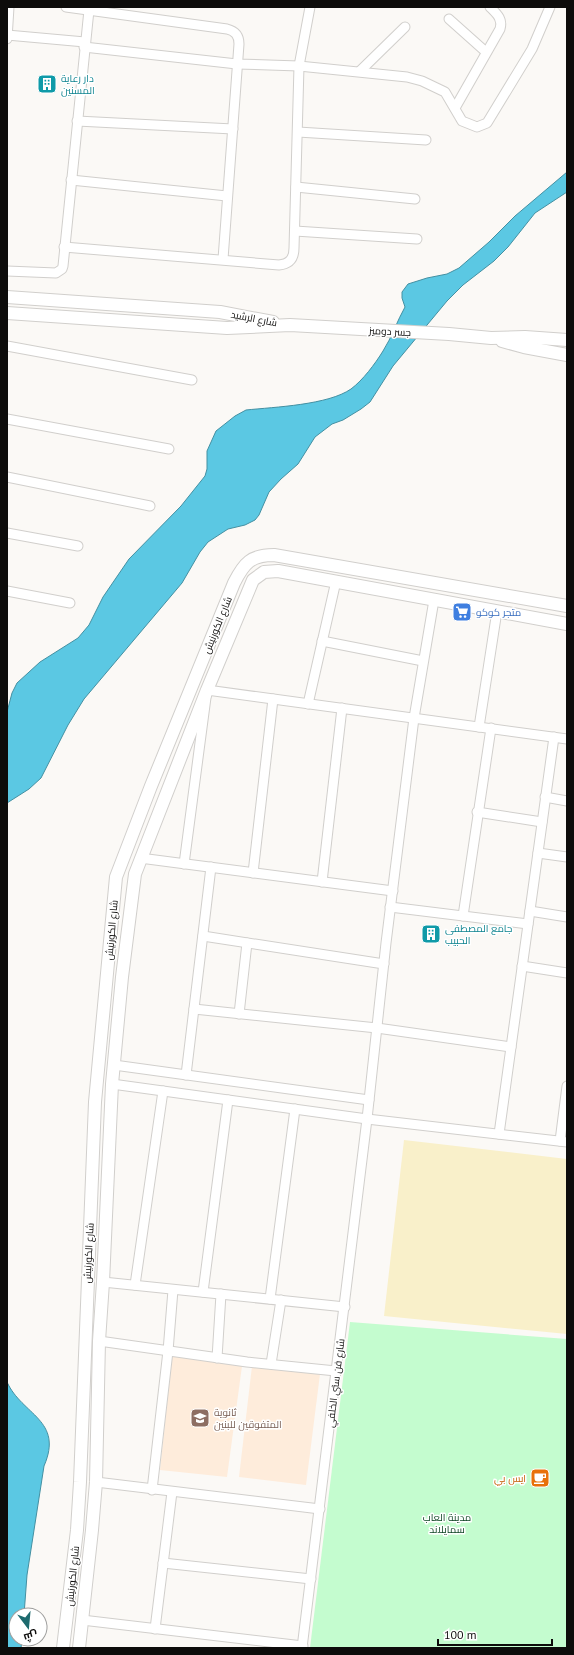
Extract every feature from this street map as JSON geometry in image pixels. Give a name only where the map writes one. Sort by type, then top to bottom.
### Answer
[{"type":"main road","name":"شارع الرشيد","points":[[7,297],[220,312],[290,326]]},
{"type":"main road","name":"شارع الرشيد","points":[[7,313],[227,328],[290,326]]},
{"type":"main road","name":"جسر دوميز","points":[[290,326],[449,334],[491,338]]},
{"type":"main road","points":[[491,338],[525,337],[567,340]]},
{"type":"main road","points":[[491,338],[524,347],[567,355]]},
{"type":"main road","name":"شارع الكورنيش","points":[[63,1648],[76,1537],[80,1482],[95,1102],[116,877],[151,786],[238,575],[248,562],[263,555],[274,555],[563,605]]},
{"type":"main road","name":"شارع الكورنيش","points":[[79,1648],[96,1482],[99,1341],[104,1282],[112,1084],[135,874],[207,690],[251,585],[256,576],[264,572],[278,571],[567,624]]},
{"type":"main road","points":[[554,621],[563,605]]},
{"type":"main road","points":[[111,929],[128,930]]},
{"type":"main road","points":[[90,1200],[107,1200]]},
{"type":"street","points":[[7,41],[9,7]]},
{"type":"street","points":[[66,7],[232,30],[239,38],[222,259]]},
{"type":"street","points":[[64,247],[222,259],[278,265],[285,264],[290,260],[294,255],[299,66],[310,7]]},
{"type":"street","points":[[454,108],[501,25],[499,17],[490,7]]},
{"type":"street","points":[[7,35],[237,64],[299,66],[360,71],[407,77],[422,81],[445,92],[462,121],[478,127],[487,123],[532,49],[550,7]]},
{"type":"street","points":[[7,271],[52,272],[59,271],[63,266],[84,45],[89,10]]},
{"type":"street","points":[[449,19],[486,52]]},
{"type":"street","points":[[360,71],[405,27]]},
{"type":"street","points":[[77,121],[233,129]]},
{"type":"street","points":[[298,132],[426,140]]},
{"type":"street","points":[[71,180],[227,196]]},
{"type":"street","points":[[296,187],[415,199]]},
{"type":"street","points":[[295,231],[417,238]]},
{"type":"street","points":[[7,346],[192,380]]},
{"type":"street","points":[[7,418],[169,449]]},
{"type":"street","points":[[7,477],[150,506]]},
{"type":"street","points":[[7,533],[78,546]]},
{"type":"street","points":[[308,704],[336,581]]},
{"type":"street","points":[[7,591],[70,604]]},
{"type":"street","name":"شارع فن ستي الخلفي","points":[[302,1647],[345,1307],[392,891],[414,718],[434,600]]},
{"type":"street","points":[[479,727],[497,611]]},
{"type":"street","points":[[322,641],[424,660]]},
{"type":"street","points":[[184,864],[207,690],[567,739]]},
{"type":"street","points":[[254,873],[274,699]]},
{"type":"street","points":[[322,882],[342,708]]},
{"type":"street","points":[[463,916],[477,812],[491,728]]},
{"type":"street","points":[[499,1134],[554,737]]},
{"type":"street","points":[[545,797],[567,801]]},
{"type":"street","points":[[477,812],[542,822]]},
{"type":"street","points":[[538,853],[567,857]]},
{"type":"street","points":[[140,858],[392,891]]},
{"type":"street","points":[[186,1075],[211,867]]},
{"type":"street","points":[[390,907],[528,924]]},
{"type":"street","points":[[530,912],[567,917]]},
{"type":"street","points":[[203,936],[384,964]]},
{"type":"street","points":[[238,1014],[247,943]]},
{"type":"street","points":[[522,966],[567,973]]},
{"type":"street","points":[[194,1009],[377,1028],[511,1047]]},
{"type":"street","points":[[114,1065],[369,1100]]},
{"type":"street","points":[[112,1084],[367,1119],[564,1142],[567,1086]]},
{"type":"street","points":[[135,1285],[163,1091]]},
{"type":"street","points":[[203,1292],[228,1100]]},
{"type":"street","points":[[270,1299],[295,1109]]},
{"type":"street","points":[[104,1282],[345,1307]]},
{"type":"street","points":[[152,1490],[168,1351],[173,1290]]},
{"type":"street","points":[[217,1358],[221,1294]]},
{"type":"street","points":[[272,1364],[281,1300]]},
{"type":"street","points":[[99,1341],[217,1358],[336,1371]]},
{"type":"street","points":[[96,1482],[152,1490],[320,1509]]},
{"type":"street","points":[[155,1629],[172,1492]]},
{"type":"street","points":[[163,1562],[311,1579]]},
{"type":"street","points":[[82,1620],[302,1647]]},
{"type":"street","points":[[228,1648],[230,1638]]},
{"type":"shaded area","name":"ثانوية المتفوقين للبنين","points":[[172,1356],[242,1366],[227,1477],[160,1470]]},
{"type":"shaded area","points":[[252,1366],[320,1374],[306,1485],[239,1477]]},
{"type":"green space","name":"مدينة العاب سمايلاند","points":[[350,1322],[567,1339],[567,1648],[310,1648]]},
{"type":"sand","points":[[404,1140],[567,1159],[567,1334],[384,1316]]},
{"type":"water","points":[[567,172],[567,192],[535,213],[508,247],[494,261],[463,285],[447,301],[393,366],[370,402],[343,420],[332,424],[315,437],[298,464],[269,492],[259,515],[255,520],[245,525],[228,529],[208,542],[200,552],[182,583],[84,699],[68,725],[41,778],[29,789],[7,803],[7,712],[12,693],[17,683],[40,662],[78,638],[89,625],[103,597],[129,559],[181,506],[205,476],[207,469],[207,451],[216,431],[235,416],[246,410],[315,402],[329,399],[351,389],[368,372],[386,346],[405,307],[402,292],[408,284],[447,274],[459,268],[489,242],[515,216]]},
{"type":"water","points":[[7,1382],[22,1403],[39,1419],[45,1428],[49,1438],[49,1451],[44,1466],[27,1575],[25,1607],[8,1607],[8,1647],[21,1648],[7,1648]]},
{"type":"place","name":"دار رعاية المسنين","points":[[47,84]]},
{"type":"place","name":"متجر كوكو","points":[[462,612]]},
{"type":"place","name":"جامع المصطفى الحبيب","points":[[431,934]]},
{"type":"place","name":"ثانوية المتفوقين للبنين","points":[[200,1418]]},
{"type":"place","name":"ايس بي","points":[[540,1478]]}]
